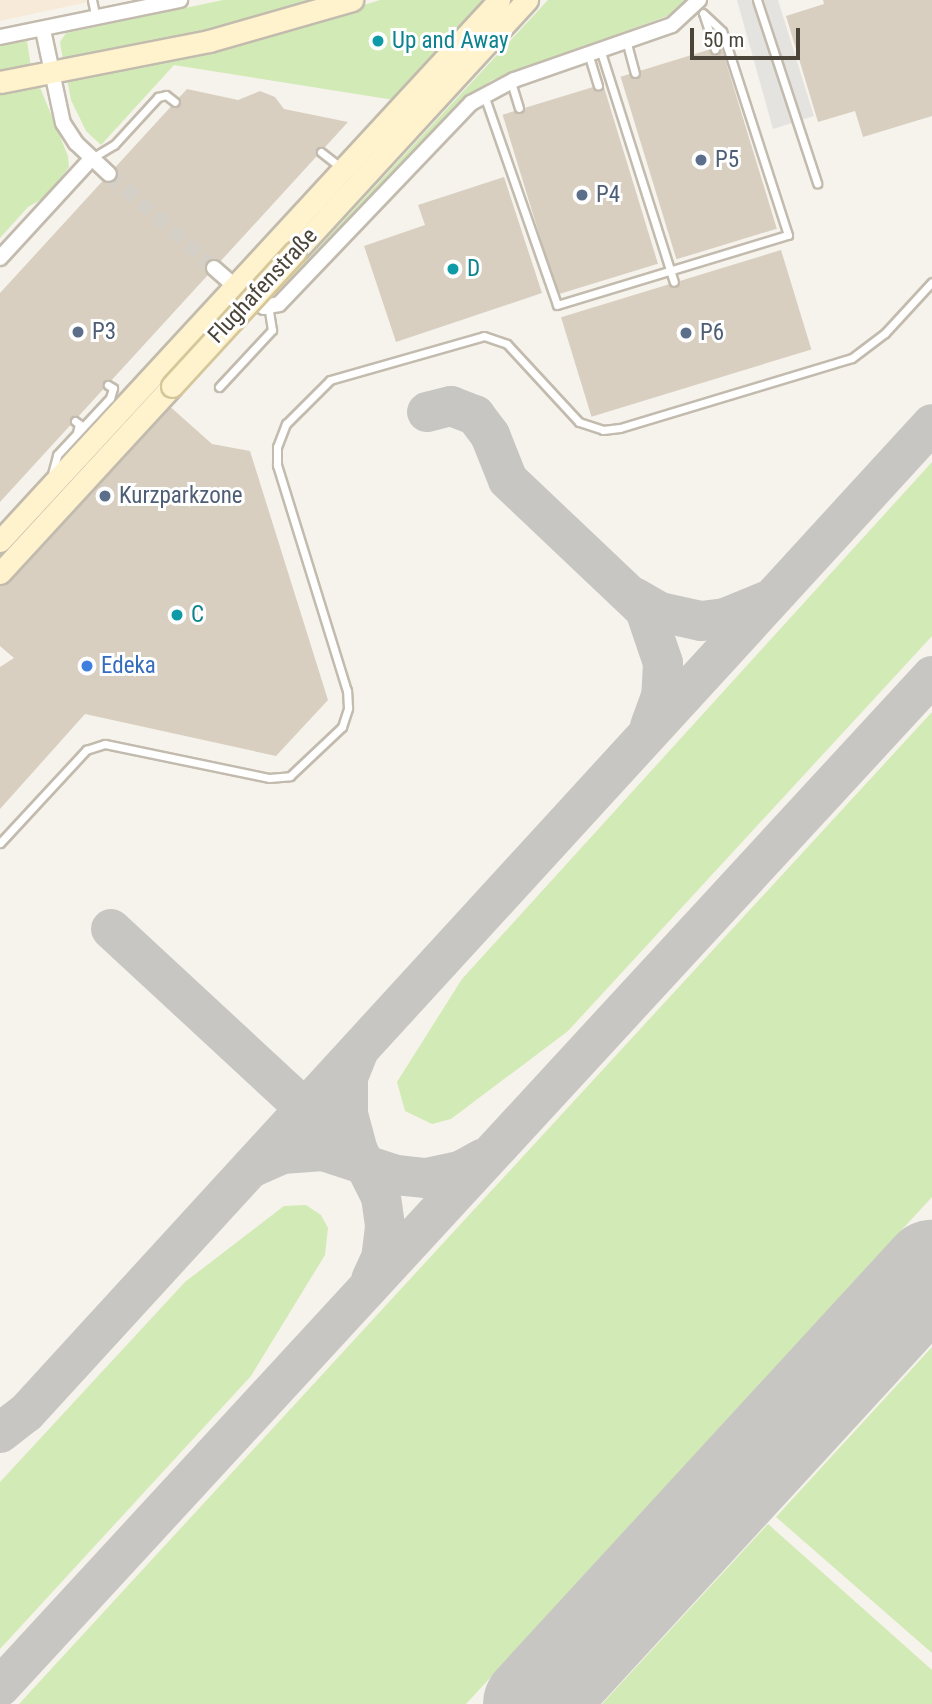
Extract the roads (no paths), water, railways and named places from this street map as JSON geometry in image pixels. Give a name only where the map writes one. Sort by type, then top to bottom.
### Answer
[{"type":"main road","name":"Flughafenstraße","points":[[0,541],[499,0]]},
{"type":"main road","name":"Flughafenstraße","points":[[0,573],[527,0]]},
{"type":"main road","points":[[0,82],[209,41],[343,2]]},
{"type":"street","points":[[0,37],[180,0]]},
{"type":"street","points":[[215,268],[253,302],[268,306],[292,293],[455,117],[484,95],[510,82],[672,25],[700,5]]},
{"type":"street","points":[[43,30],[50,73],[64,123],[91,159],[109,174]]},
{"type":"street","points":[[0,258],[91,159]]},
{"type":"lane","points":[[92,0],[96,19]]},
{"type":"lane","points":[[757,0],[817,183]]},
{"type":"lane","points":[[700,5],[715,49]]},
{"type":"lane","points":[[484,95],[557,305],[788,236],[722,31],[700,5]]},
{"type":"lane","points":[[626,40],[635,72]]},
{"type":"lane","points":[[594,51],[674,282]]},
{"type":"lane","points":[[594,51],[598,85]]},
{"type":"lane","points":[[510,82],[519,108]]},
{"type":"lane","points":[[91,159],[114,145],[158,96],[166,95],[175,102]]},
{"type":"lane","points":[[321,152],[343,170]]},
{"type":"lane","points":[[0,843],[86,750],[105,744],[269,778],[290,776],[342,727],[348,708],[347,691],[277,464],[277,447],[286,424],[330,380],[484,336],[507,344],[579,422],[603,430],[620,428],[852,358],[885,333],[932,282]]},
{"type":"lane","points":[[219,387],[272,330],[268,306]]},
{"type":"lane","points":[[51,486],[53,462],[110,398],[113,388],[108,385]]},
{"type":"lane","points":[[75,421],[79,425],[76,434]]},
{"type":"tunnel","points":[[109,174],[214,268]]},
{"type":"place","name":"Up and Away","points":[[378,41]]},
{"type":"place","name":"P5","points":[[701,160]]},
{"type":"place","name":"P4","points":[[582,195]]},
{"type":"place","name":"D","points":[[453,269]]},
{"type":"place","name":"P3","points":[[78,332]]},
{"type":"place","name":"P6","points":[[686,333]]},
{"type":"place","name":"Kurzparkzone","points":[[105,496]]},
{"type":"place","name":"C","points":[[177,615]]},
{"type":"place","name":"Edeka","points":[[87,666]]}]
